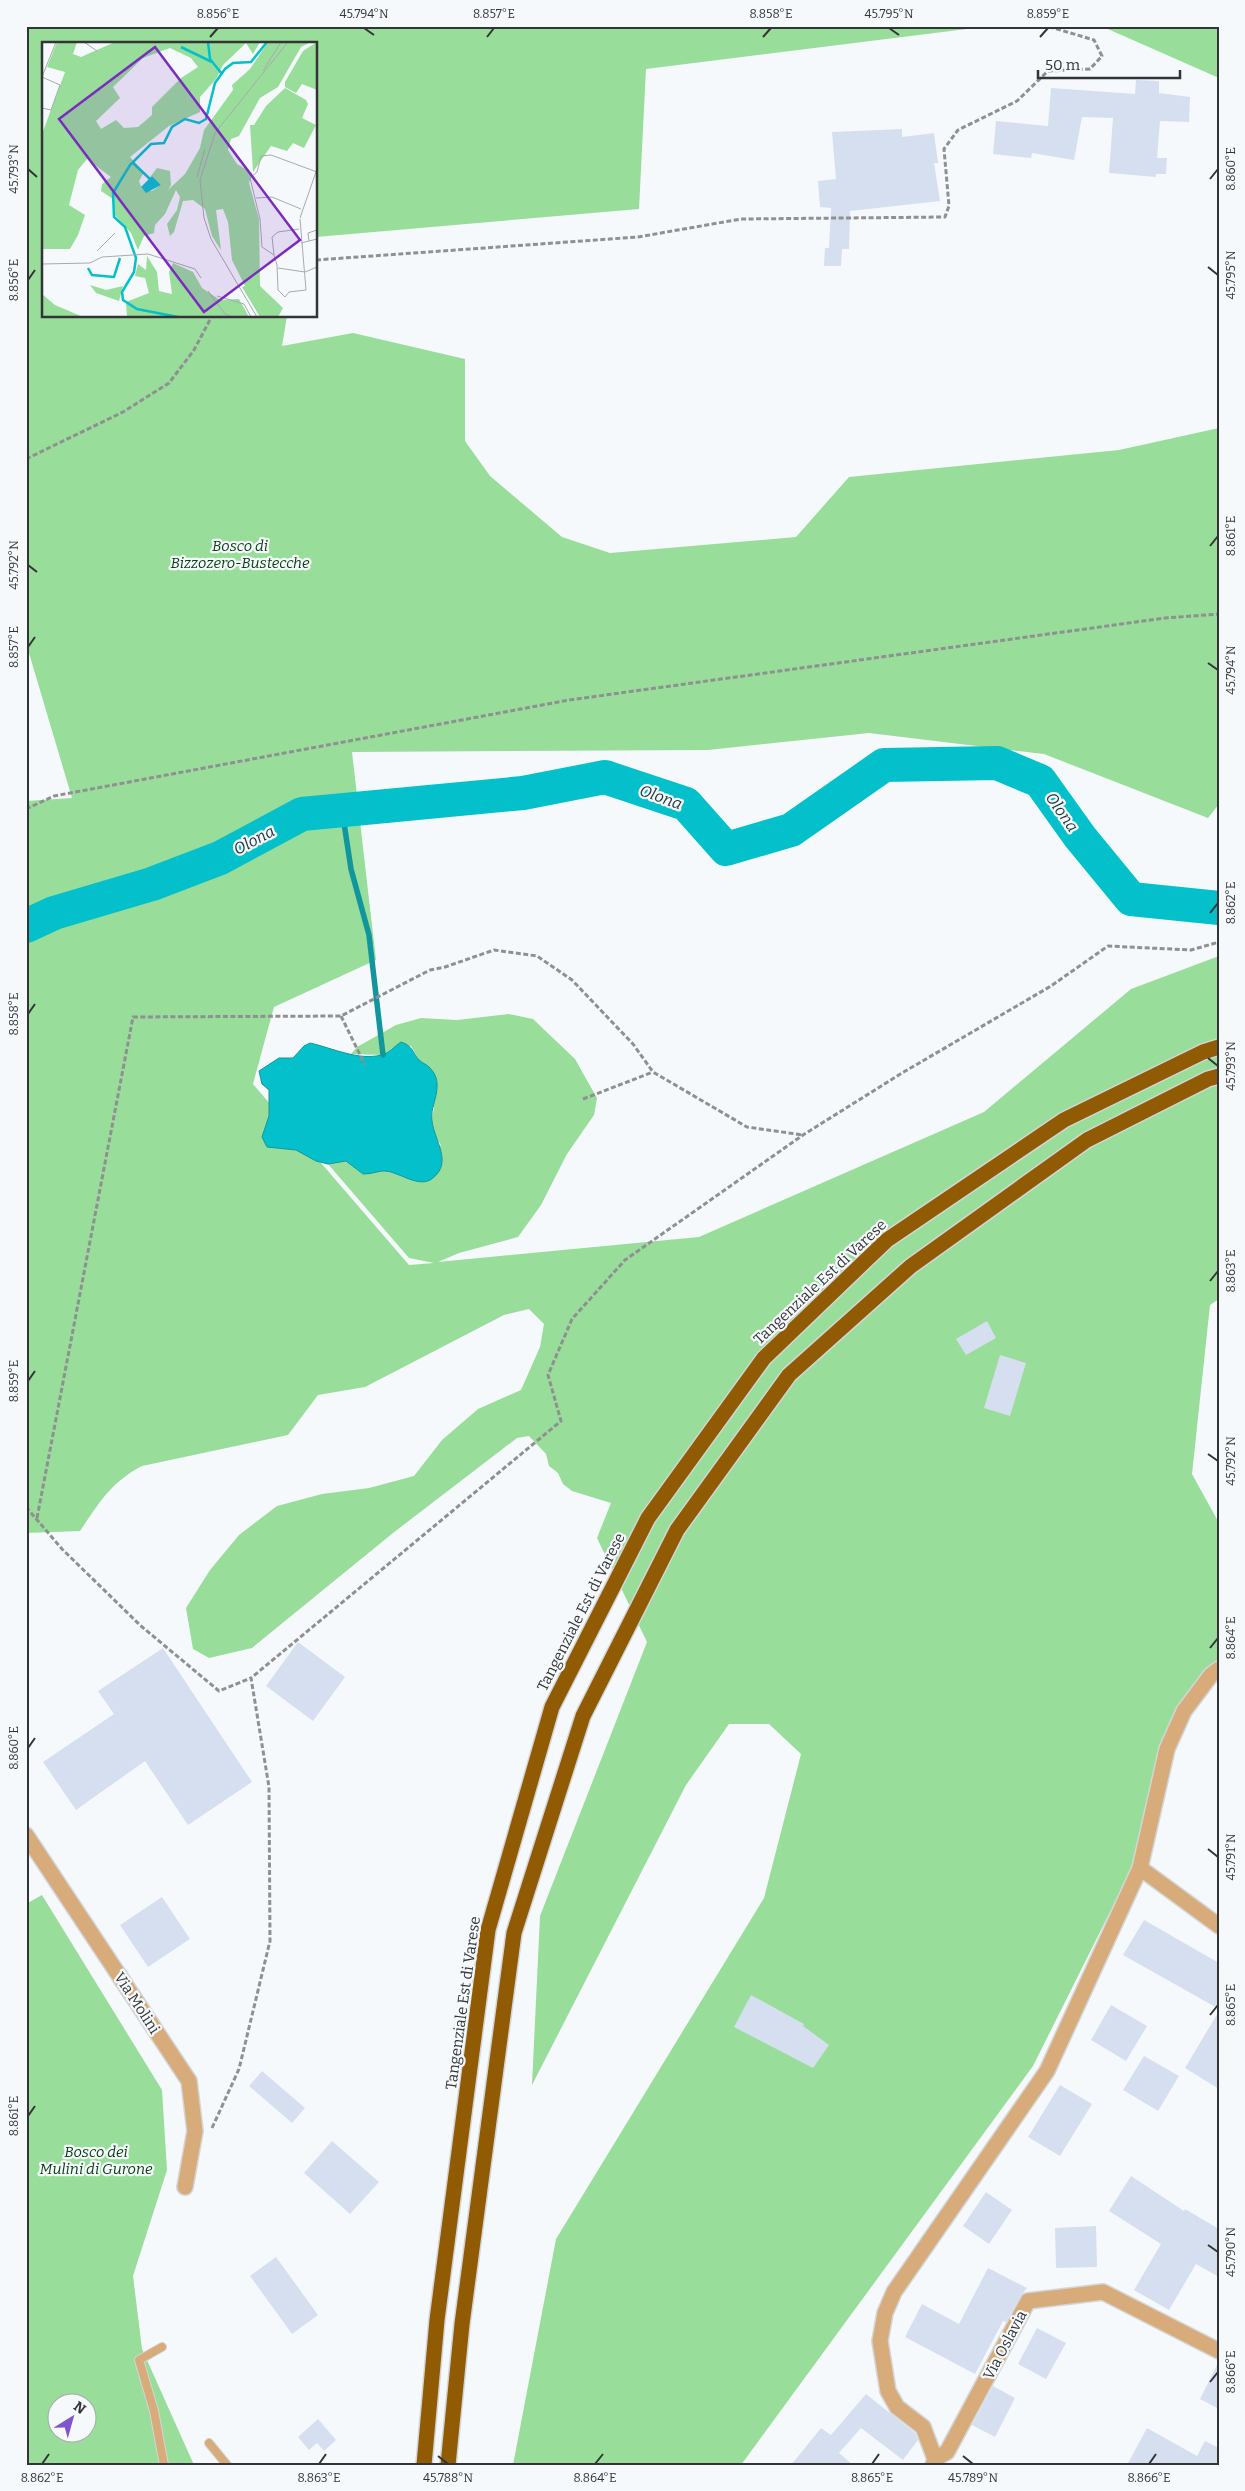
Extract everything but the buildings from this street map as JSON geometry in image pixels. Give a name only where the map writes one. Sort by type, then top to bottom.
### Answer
[{"type":"highway","name":"Tangenziale Est di Varese","points":[[424,2465],[437,2320],[488,1930],[552,1707],[648,1518],[764,1358],[887,1240],[1064,1120],[1203,1052],[1219,1047]]},
{"type":"highway","points":[[448,2465],[462,2324],[514,1933],[583,1716],[677,1530],[790,1374],[911,1266],[1086,1140],[1219,1076]]},
{"type":"street","points":[[934,2462],[922,2427],[897,2406],[888,2390],[880,2341],[885,2314],[894,2292],[1047,2070],[1140,1868],[1167,1750],[1184,1710],[1210,1675],[1219,1669]]},
{"type":"street","name":"Via Molini","points":[[26,1835],[189,2081],[195,2131],[185,2188]]},
{"type":"street","points":[[1140,1868],[1219,1926]]},
{"type":"street","name":"Via Oslavia","points":[[934,2462],[947,2452],[1028,2301],[1103,2292],[1219,2351]]},
{"type":"lane","points":[[162,2347],[139,2360],[154,2411],[164,2465]]},
{"type":"lane","points":[[209,2443],[227,2465]]},
{"type":"path","points":[[318,260],[638,237],[741,219],[945,217],[949,206],[944,149],[958,130],[1017,101],[1048,72],[1090,69],[1102,56],[1094,40],[1047,26]]},
{"type":"path","points":[[26,459],[123,412],[169,383],[194,350],[211,318]]},
{"type":"path","points":[[26,809],[54,796],[569,700],[1155,619],[1219,614]]},
{"type":"path","points":[[26,1507],[62,1549],[140,1626],[218,1690],[251,1678],[561,1421],[548,1375],[572,1319],[624,1260],[803,1135],[902,1073],[1051,986],[1108,946],[1190,950],[1219,942]]},
{"type":"path","points":[[37,1518],[132,1017],[342,1016],[430,970],[445,967],[494,950],[537,956],[572,980],[633,1044],[653,1072],[747,1127],[803,1135]]},
{"type":"path","points":[[342,1016],[365,1065]]},
{"type":"path","points":[[583,1099],[653,1072]]},
{"type":"path","points":[[208,2136],[239,2068],[270,1941],[269,1787],[251,1678]]},
{"type":"green space","name":"Bosco di Bizzozero-Bustecche","points":[[26,26],[991,26],[646,69],[639,209],[318,237],[318,42],[42,42],[42,318],[287,318],[282,346],[353,333],[465,359],[465,441],[490,476],[562,537],[610,553],[796,537],[849,477],[1119,450],[1219,428],[1219,804],[1208,818],[1044,754],[869,733],[708,750],[352,752],[376,960],[274,1007],[253,1084],[409,1265],[434,1263],[409,1258],[328,1164],[346,1161],[363,1174],[383,1171],[401,1175],[441,1145],[435,1136],[431,1119],[434,1109],[429,1067],[420,1062],[411,1046],[394,1047],[383,1055],[351,1054],[357,1047],[396,1025],[421,1018],[457,1020],[509,1014],[533,1019],[575,1059],[597,1098],[594,1115],[567,1154],[541,1205],[518,1237],[459,1253],[438,1262],[699,1237],[984,1112],[1131,989],[1219,956],[1219,1299],[1210,1305],[1192,1474],[1219,1523],[1219,1662],[1208,1670],[1161,1748],[1130,1872],[1033,2066],[741,2465],[513,2465],[556,2239],[764,1898],[801,1754],[769,1724],[729,1724],[686,1785],[532,2085],[540,1916],[647,1642],[597,1538],[611,1503],[572,1491],[563,1484],[558,1473],[549,1466],[546,1454],[529,1436],[517,1438],[393,1533],[252,1648],[209,1658],[193,1649],[186,1608],[210,1570],[239,1535],[277,1506],[322,1494],[369,1488],[414,1476],[442,1440],[478,1409],[521,1390],[540,1347],[544,1324],[529,1309],[504,1315],[365,1387],[318,1395],[288,1435],[142,1466],[122,1479],[106,1494],[80,1531],[26,1533],[26,801],[72,798],[26,643]]},
{"type":"green space","points":[[1101,26],[1219,26],[1219,78]]},
{"type":"green space","name":"Bosco dei Mulini di Gurone","points":[[42,1895],[162,2090],[167,2170],[133,2276],[142,2349],[194,2465],[26,2465],[26,1904]]},
{"type":"water","points":[[401,1042],[410,1047],[419,1060],[429,1067],[437,1080],[432,1121],[441,1151],[442,1165],[439,1172],[433,1178],[421,1182],[395,1173],[382,1171],[363,1174],[346,1161],[328,1164],[316,1161],[296,1150],[267,1147],[262,1137],[269,1116],[269,1090],[262,1084],[259,1071],[279,1058],[293,1058],[304,1046],[310,1043],[355,1055],[373,1056],[386,1053]]},
{"type":"waterway","name":"Olona","points":[[26,926],[54,913],[152,884],[220,858],[302,814],[523,793],[605,777],[686,804],[726,849],[791,830],[884,765],[997,763],[1040,781],[1080,837],[1131,899],[1219,908]]},
{"type":"waterway","points":[[342,810],[351,869],[369,935],[383,1055]]}]
